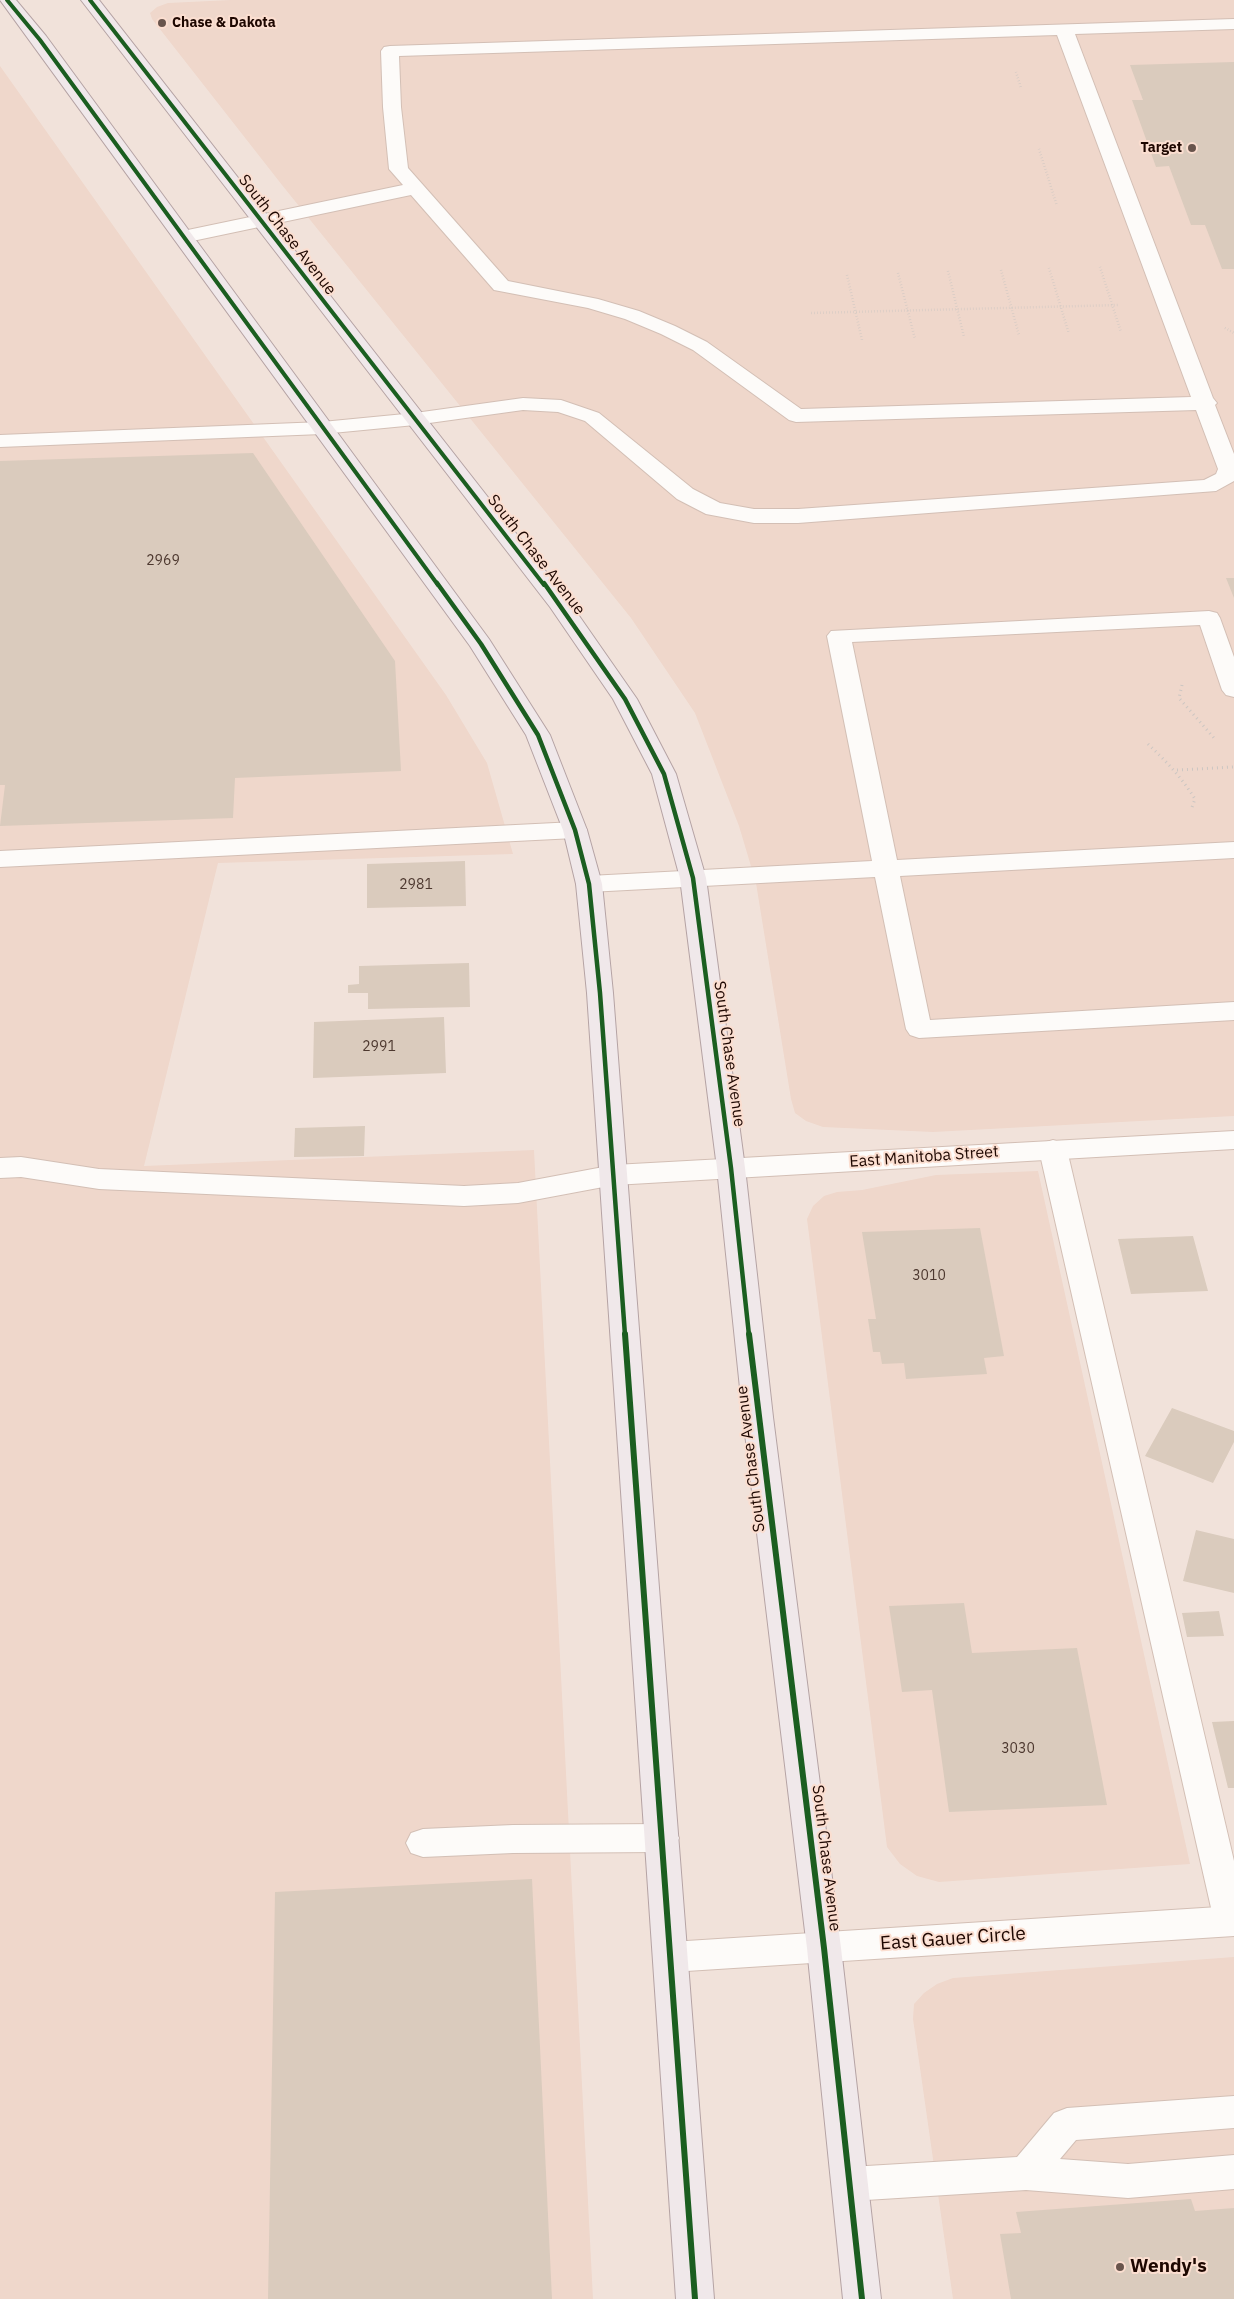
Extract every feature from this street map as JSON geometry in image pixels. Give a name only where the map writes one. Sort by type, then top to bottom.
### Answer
[{"type":"main road","points":[[8,0],[40,40],[481,644],[538,736],[575,830],[589,884],[614,1176],[695,2299]]},
{"type":"main road","name":"South Chase Avenue","points":[[90,0],[558,602],[625,698],[664,774],[693,878],[731,1168],[758,1417],[824,1948],[862,2299]]},
{"type":"street","points":[[1206,403],[796,416],[700,346],[668,330],[632,315],[591,303],[501,286],[399,169],[392,107],[390,51],[1234,24]]},
{"type":"street","points":[[0,441],[322,428],[415,419],[523,404],[560,406],[592,417],[685,494],[714,509],[754,516],[798,516],[1208,486],[1225,478],[1229,469],[1206,403],[1064,30]]},
{"type":"street","points":[[183,237],[415,188]]},
{"type":"street","points":[[1234,690],[1209,618],[839,636],[919,1029],[1234,1011]]},
{"type":"street","points":[[0,860],[575,830]]},
{"type":"street","points":[[589,884],[1234,850]]},
{"type":"street","name":"East Manitoba Street","points":[[0,1168],[21,1167],[99,1179],[464,1196],[518,1193],[614,1176],[1234,1140]]},
{"type":"street","points":[[1053,1150],[1232,1921]]},
{"type":"street","points":[[423,1844],[513,1839],[662,1838]]},
{"type":"street","name":"East Gauer Circle","points":[[671,1958],[1232,1921]]},
{"type":"street","points":[[1026,2173],[1067,2124],[1234,2112]]},
{"type":"street","points":[[850,2184],[1026,2173],[1128,2181],[1234,2172]]},
{"type":"path","points":[[1038,149],[1057,206]]},
{"type":"path","points":[[1100,267],[1121,332]]},
{"type":"path","points":[[1049,268],[1069,334]]},
{"type":"path","points":[[1001,270],[1018,336]]},
{"type":"path","points":[[948,271],[964,337]]},
{"type":"path","points":[[898,273],[915,339]]},
{"type":"path","points":[[847,275],[862,340]]},
{"type":"path","points":[[811,313],[1120,305]]},
{"type":"path","points":[[1220,325],[1234,333]]},
{"type":"path","points":[[1148,744],[1177,770],[1195,799],[1188,816]]},
{"type":"path","points":[[1177,770],[1234,767]]},
{"type":"shaded area","points":[[231,0],[1234,0],[1234,1116],[933,1132],[823,1127],[806,1121],[795,1113],[791,1099],[756,883],[739,826],[695,713],[631,618],[282,185],[152,19],[150,13],[157,7],[168,3]]},
{"type":"shaded area","points":[[0,66],[446,695],[487,763],[513,854],[218,863],[144,1166],[534,1150],[593,2299],[0,2299]]},
{"type":"shaded area","points":[[1038,1171],[1190,1864],[939,1882],[917,1876],[900,1864],[887,1847],[807,1219],[813,1206],[824,1196],[837,1192],[862,1190],[936,1175]]},
{"type":"shaded area","points":[[1234,1957],[1234,2299],[953,2299],[913,2019],[914,2004],[924,1993],[937,1984],[953,1978]]},
{"type":"building","name":"Target","points":[[1234,62],[1234,269],[1222,269],[1205,225],[1191,225],[1169,166],[1156,167],[1132,100],[1143,100],[1130,65]]},
{"type":"building","points":[[253,453],[395,661],[401,771],[235,778],[233,818],[0,826],[5,785],[0,785],[0,461]]},
{"type":"building","points":[[1226,578],[1234,578],[1234,598]]},
{"type":"building","points":[[465,861],[466,906],[367,908],[367,864]]},
{"type":"building","points":[[469,963],[470,1007],[368,1009],[368,993],[348,993],[348,985],[359,984],[359,966]]},
{"type":"building","points":[[444,1017],[446,1073],[313,1078],[314,1022]]},
{"type":"building","points":[[365,1126],[364,1156],[294,1157],[295,1128]]},
{"type":"building","points":[[980,1228],[1004,1356],[984,1358],[987,1374],[906,1379],[904,1363],[882,1364],[880,1352],[873,1352],[868,1319],[876,1319],[862,1232]]},
{"type":"building","points":[[1193,1236],[1208,1291],[1131,1294],[1118,1239]]},
{"type":"building","points":[[1172,1408],[1234,1431],[1234,1442],[1213,1483],[1145,1456]]},
{"type":"building","points":[[1196,1530],[1234,1539],[1234,1593],[1183,1581]]},
{"type":"building","points":[[964,1603],[972,1653],[1077,1648],[1107,1805],[949,1812],[932,1690],[902,1692],[889,1606]]},
{"type":"building","points":[[1219,1611],[1224,1636],[1187,1637],[1182,1613]]},
{"type":"building","points":[[1234,1721],[1234,1788],[1228,1788],[1212,1722]]},
{"type":"building","points":[[532,1879],[552,2299],[268,2299],[275,1892]]},
{"type":"building","name":"Wendy's","points":[[1191,2199],[1195,2211],[1234,2208],[1234,2299],[1011,2299],[1000,2234],[1021,2233],[1016,2212]]},
{"type":"cycle path","points":[[7,0],[40,40],[481,644],[538,735],[575,830],[589,884],[600,993],[695,2299]]},
{"type":"cycle path","points":[[90,0],[558,602],[625,699],[664,774],[693,878],[731,1168],[758,1417],[824,1948],[862,2299]]},
{"type":"place","name":"Chase & Dakota","points":[[162,23]]},
{"type":"place","name":"Target","points":[[1192,148]]},
{"type":"place","name":"Wendy's","points":[[1120,2267]]}]
